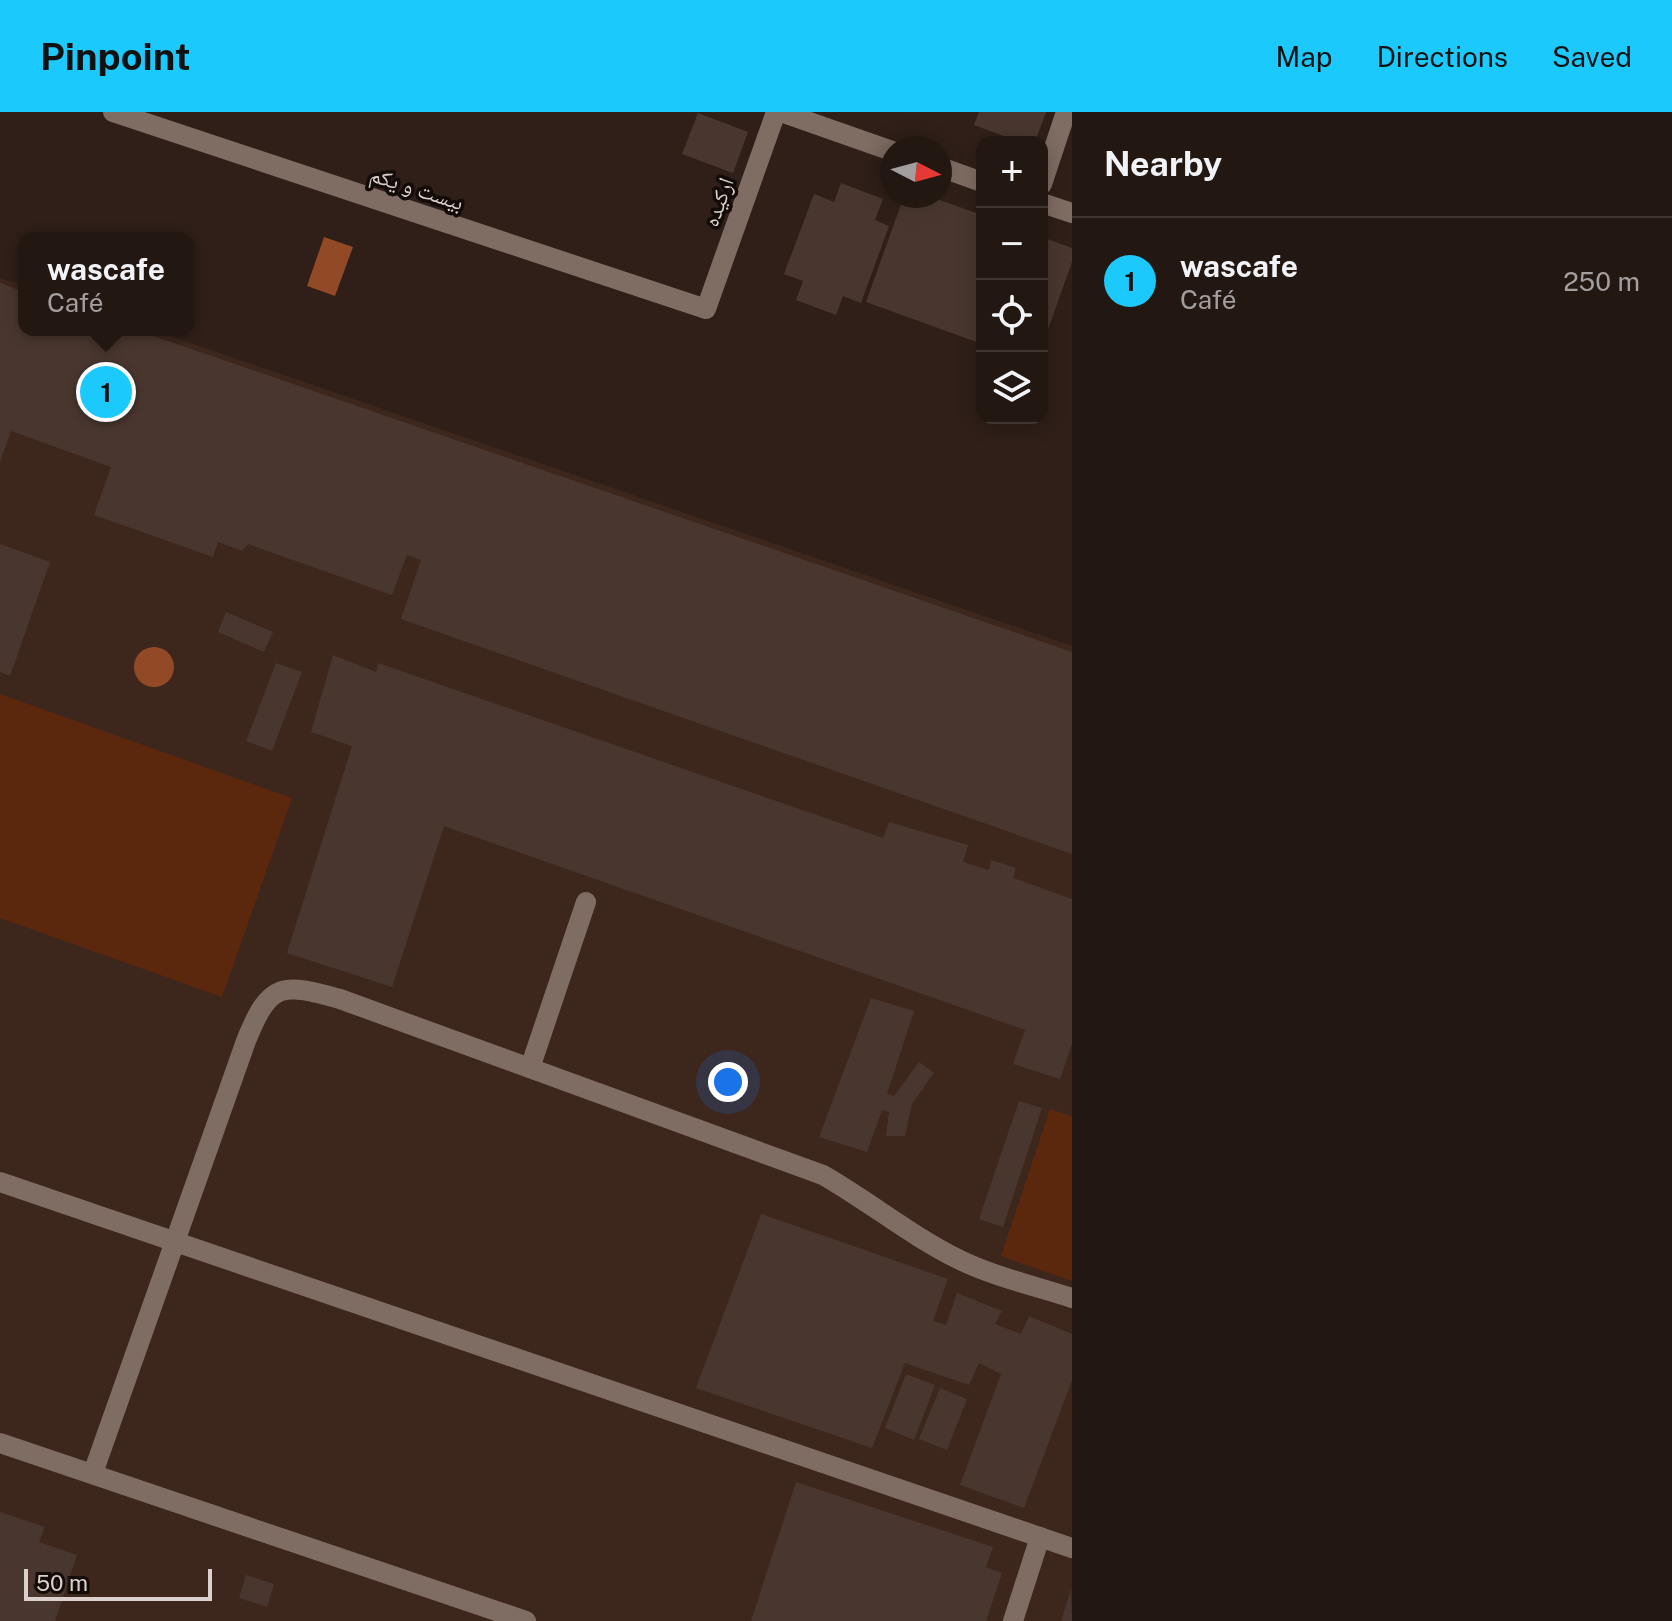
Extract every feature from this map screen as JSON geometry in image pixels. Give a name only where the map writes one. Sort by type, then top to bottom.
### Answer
[{"type":"street","name":"بیست و یکم","points":[[113,112],[706,309]]},
{"type":"street","name":"ارکیده","points":[[706,309],[779,112]]},
{"type":"street","points":[[779,112],[880,147]]},
{"type":"street","points":[[1048,166],[1066,112]]},
{"type":"street","points":[[952,171],[976,180]]},
{"type":"street","points":[[1048,205],[1072,213]]},
{"type":"street","points":[[530,1068],[586,902]]},
{"type":"street","points":[[93,1473],[259,1010],[272,995],[286,988],[300,988],[340,999],[823,1175],[869,1201],[912,1234],[963,1261],[1072,1298]]},
{"type":"street","points":[[0,1182],[1071,1545]]},
{"type":"street","points":[[0,1443],[526,1621]]},
{"type":"street","points":[[1013,1621],[1040,1537]]},
{"type":"shaded area","points":[[324,237],[353,247],[335,296],[307,286]]},
{"type":"shaded area","points":[[0,278],[18,284],[18,336],[170,336],[1072,646],[1072,1621],[0,1621]]},
{"type":"shaded area","points":[[154,647],[168,653],[174,667],[168,681],[154,687],[140,681],[134,667],[140,653]]},
{"type":"shaded area","points":[[0,694],[292,798],[222,997],[0,918]]},
{"type":"shaded area","points":[[1050,1109],[1072,1116],[1072,1281],[1001,1256]]},
{"type":"building","points":[[979,112],[1046,112],[1037,136],[1004,136],[974,125]]},
{"type":"building","points":[[698,113],[748,132],[733,173],[682,154]]},
{"type":"building","points":[[841,183],[880,198],[875,220],[889,226],[861,303],[843,296],[836,315],[796,300],[803,281],[784,274],[814,194],[834,202]]},
{"type":"building","points":[[952,204],[976,213],[976,342],[866,302],[900,208],[952,208]]},
{"type":"building","points":[[1048,239],[1072,248],[1072,262],[1048,329]]},
{"type":"building","points":[[0,283],[18,290],[18,336],[153,336],[1072,652],[1072,854],[401,619],[421,560],[407,555],[392,595],[248,544],[242,551],[218,542],[213,557],[94,515],[111,467],[11,431],[0,462]]},
{"type":"building","points":[[0,544],[50,562],[10,676],[0,672]]},
{"type":"building","points":[[226,612],[273,632],[264,652],[218,632]]},
{"type":"building","points":[[333,655],[376,672],[378,663],[883,838],[889,822],[968,845],[963,862],[989,870],[991,860],[1016,868],[1013,878],[1072,899],[1072,1044],[1060,1079],[1013,1064],[1025,1030],[444,826],[392,987],[287,953],[352,746],[311,732]]},
{"type":"building","points":[[276,663],[302,672],[272,751],[246,741]]},
{"type":"building","points":[[871,998],[914,1011],[887,1094],[894,1096],[919,1062],[934,1073],[912,1104],[905,1136],[886,1136],[889,1112],[882,1110],[867,1152],[819,1137]]},
{"type":"building","points":[[1019,1101],[1042,1108],[1003,1227],[979,1219]]},
{"type":"building","points":[[761,1214],[948,1279],[933,1321],[946,1325],[957,1293],[1002,1311],[995,1324],[1021,1334],[1029,1316],[1072,1334],[1072,1380],[1024,1508],[960,1485],[1001,1374],[979,1363],[969,1385],[905,1363],[872,1448],[696,1388]]},
{"type":"building","points":[[906,1374],[935,1385],[914,1440],[885,1428]]},
{"type":"building","points":[[940,1388],[967,1399],[947,1450],[919,1439]]},
{"type":"building","points":[[796,1482],[993,1547],[986,1567],[1002,1573],[986,1621],[751,1621]]},
{"type":"building","points":[[0,1512],[45,1527],[39,1542],[77,1555],[55,1621],[0,1621]]},
{"type":"building","points":[[246,1575],[274,1584],[267,1607],[239,1598]]},
{"type":"building","points":[[1071,1589],[1072,1621],[1061,1621]]},
{"type":"place","name":"wascafe","points":[[106,392]]}]
